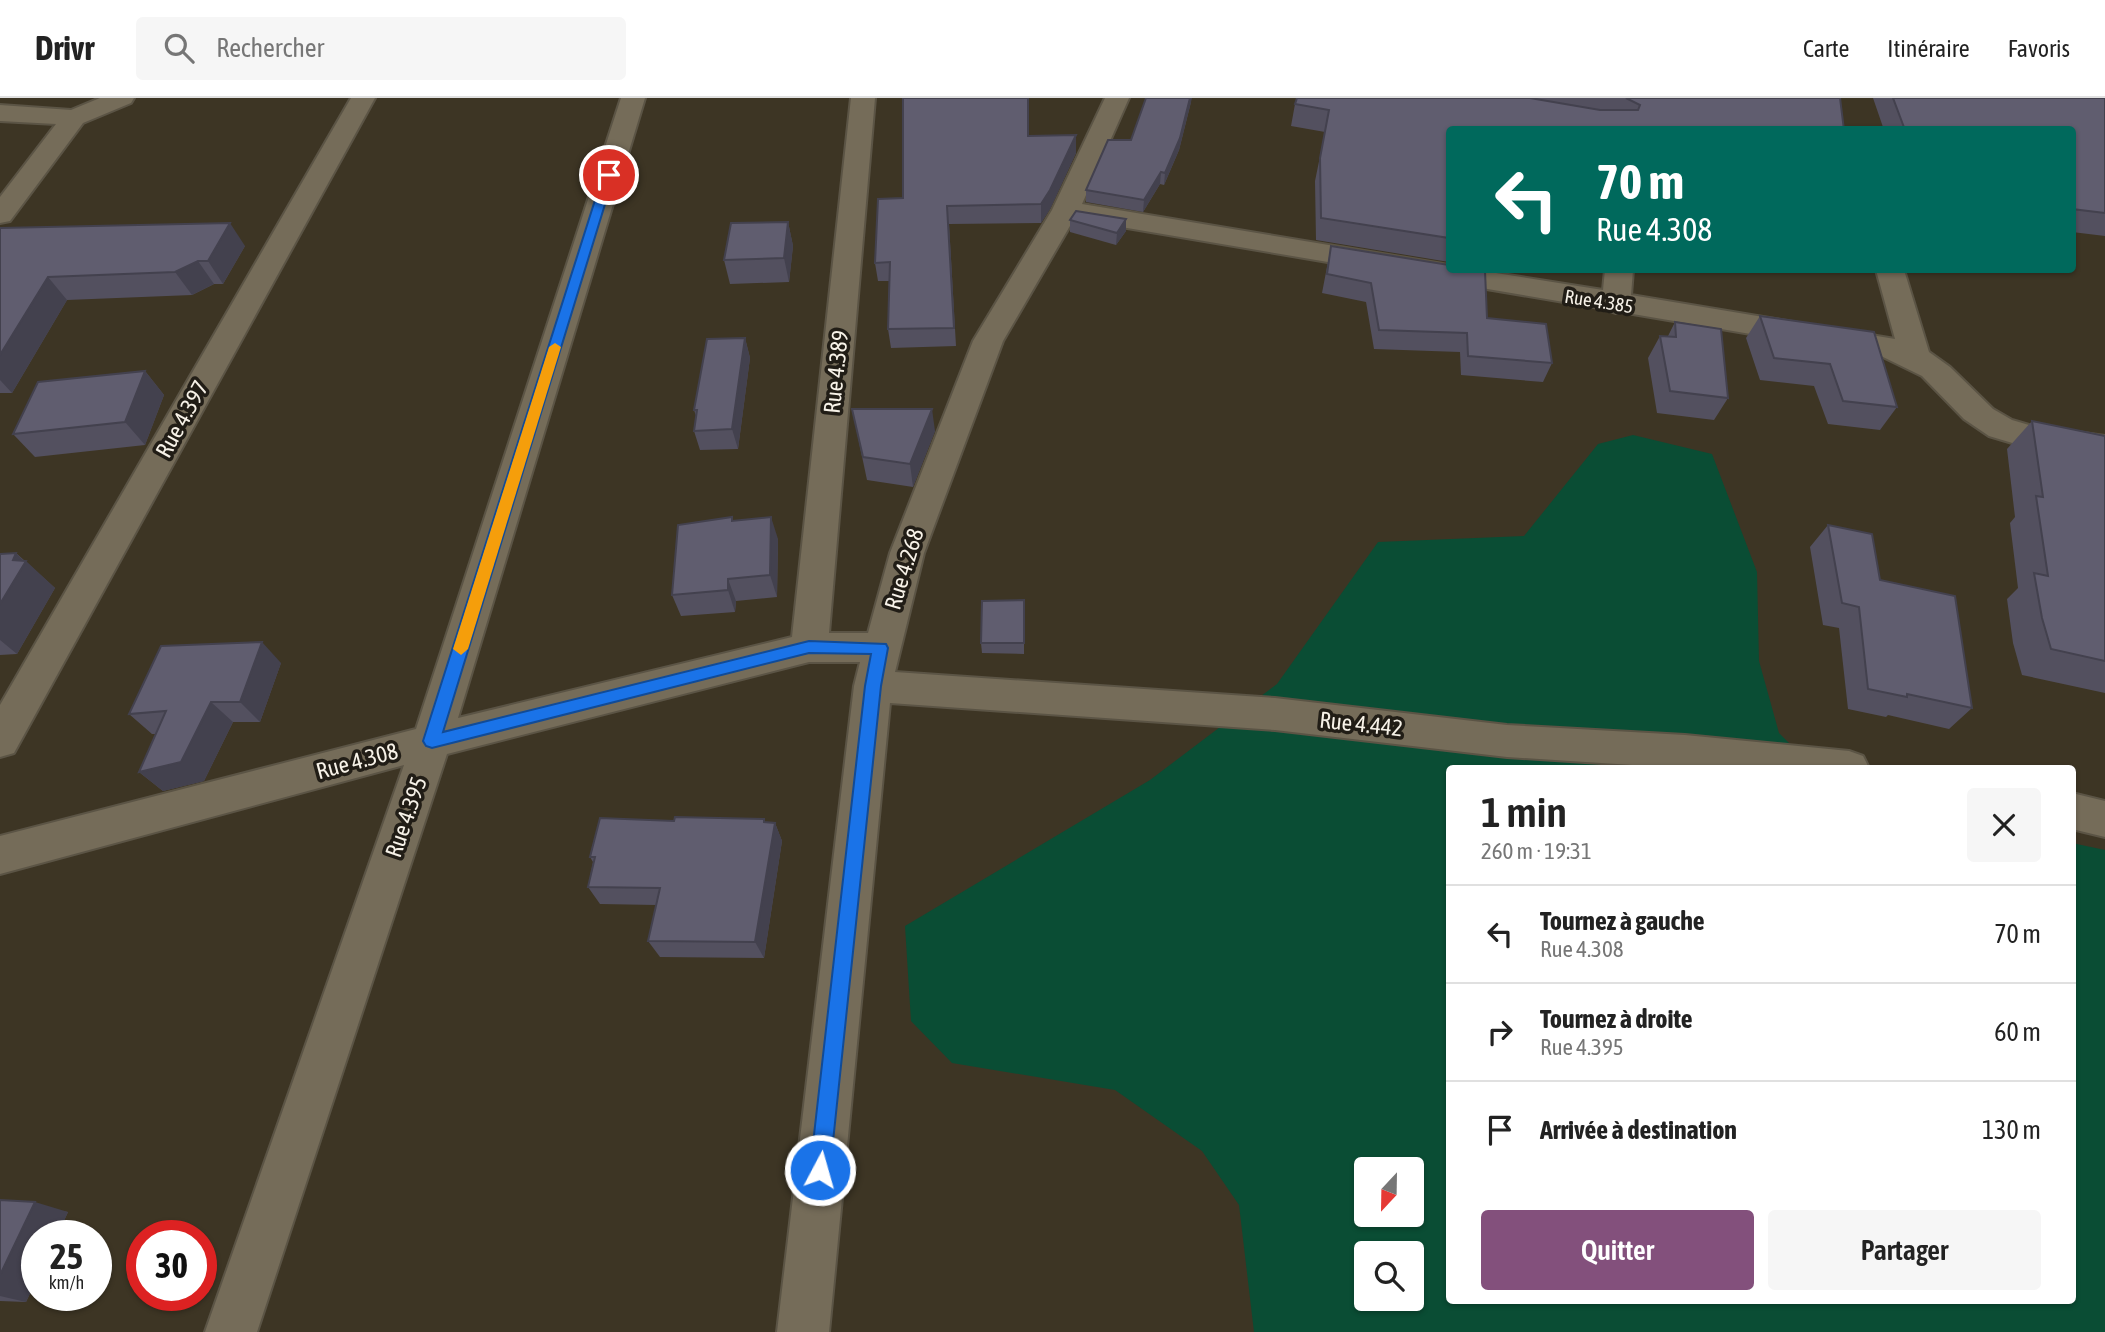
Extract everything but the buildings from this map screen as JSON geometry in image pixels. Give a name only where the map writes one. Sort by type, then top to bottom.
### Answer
[{"type":"street","points":[[0,113],[74,118],[122,98]]},
{"type":"street","name":"Rue 4.397","points":[[0,741],[363,98]]},
{"type":"street","name":"Rue 4.395","points":[[231,1332],[432,741],[633,98]]},
{"type":"street","name":"Rue 4.389","points":[[809,647],[863,98]]},
{"type":"street","name":"Rue 4.268","points":[[803,1332],[873,686],[880,648],[907,553],[988,341],[1066,210],[1116,98]]},
{"type":"street","points":[[0,215],[74,118]]},
{"type":"street","name":"Rue 4.385","points":[[1066,210],[1886,347],[1915,357],[1937,372],[1991,423],[2035,437],[2105,447]]},
{"type":"street","points":[[1616,304],[1619,273]]},
{"type":"street","points":[[1890,273],[1915,357]]},
{"type":"street","name":"Rue 4.308","points":[[0,855],[432,741],[809,647],[880,648]]},
{"type":"street","name":"Rue 4.442","points":[[873,686],[1275,715],[1507,741],[1685,752],[1818,765]]},
{"type":"street","points":[[2076,812],[2105,819]]},
{"type":"green space","points":[[1633,435],[1712,454],[1757,572],[1759,661],[1779,733],[1811,765],[1446,765],[1446,1304],[2076,1304],[2076,844],[2105,850],[2105,1332],[1254,1332],[1239,1205],[1202,1151],[1115,1090],[952,1063],[911,1021],[905,926],[1150,780],[1277,684],[1378,542],[1524,536],[1598,444]]},
{"type":"slow traffic","points":[[461,649],[555,347]]},
{"type":"route","points":[[609,175],[432,741],[809,647],[880,648],[873,686],[820,1170]]}]
